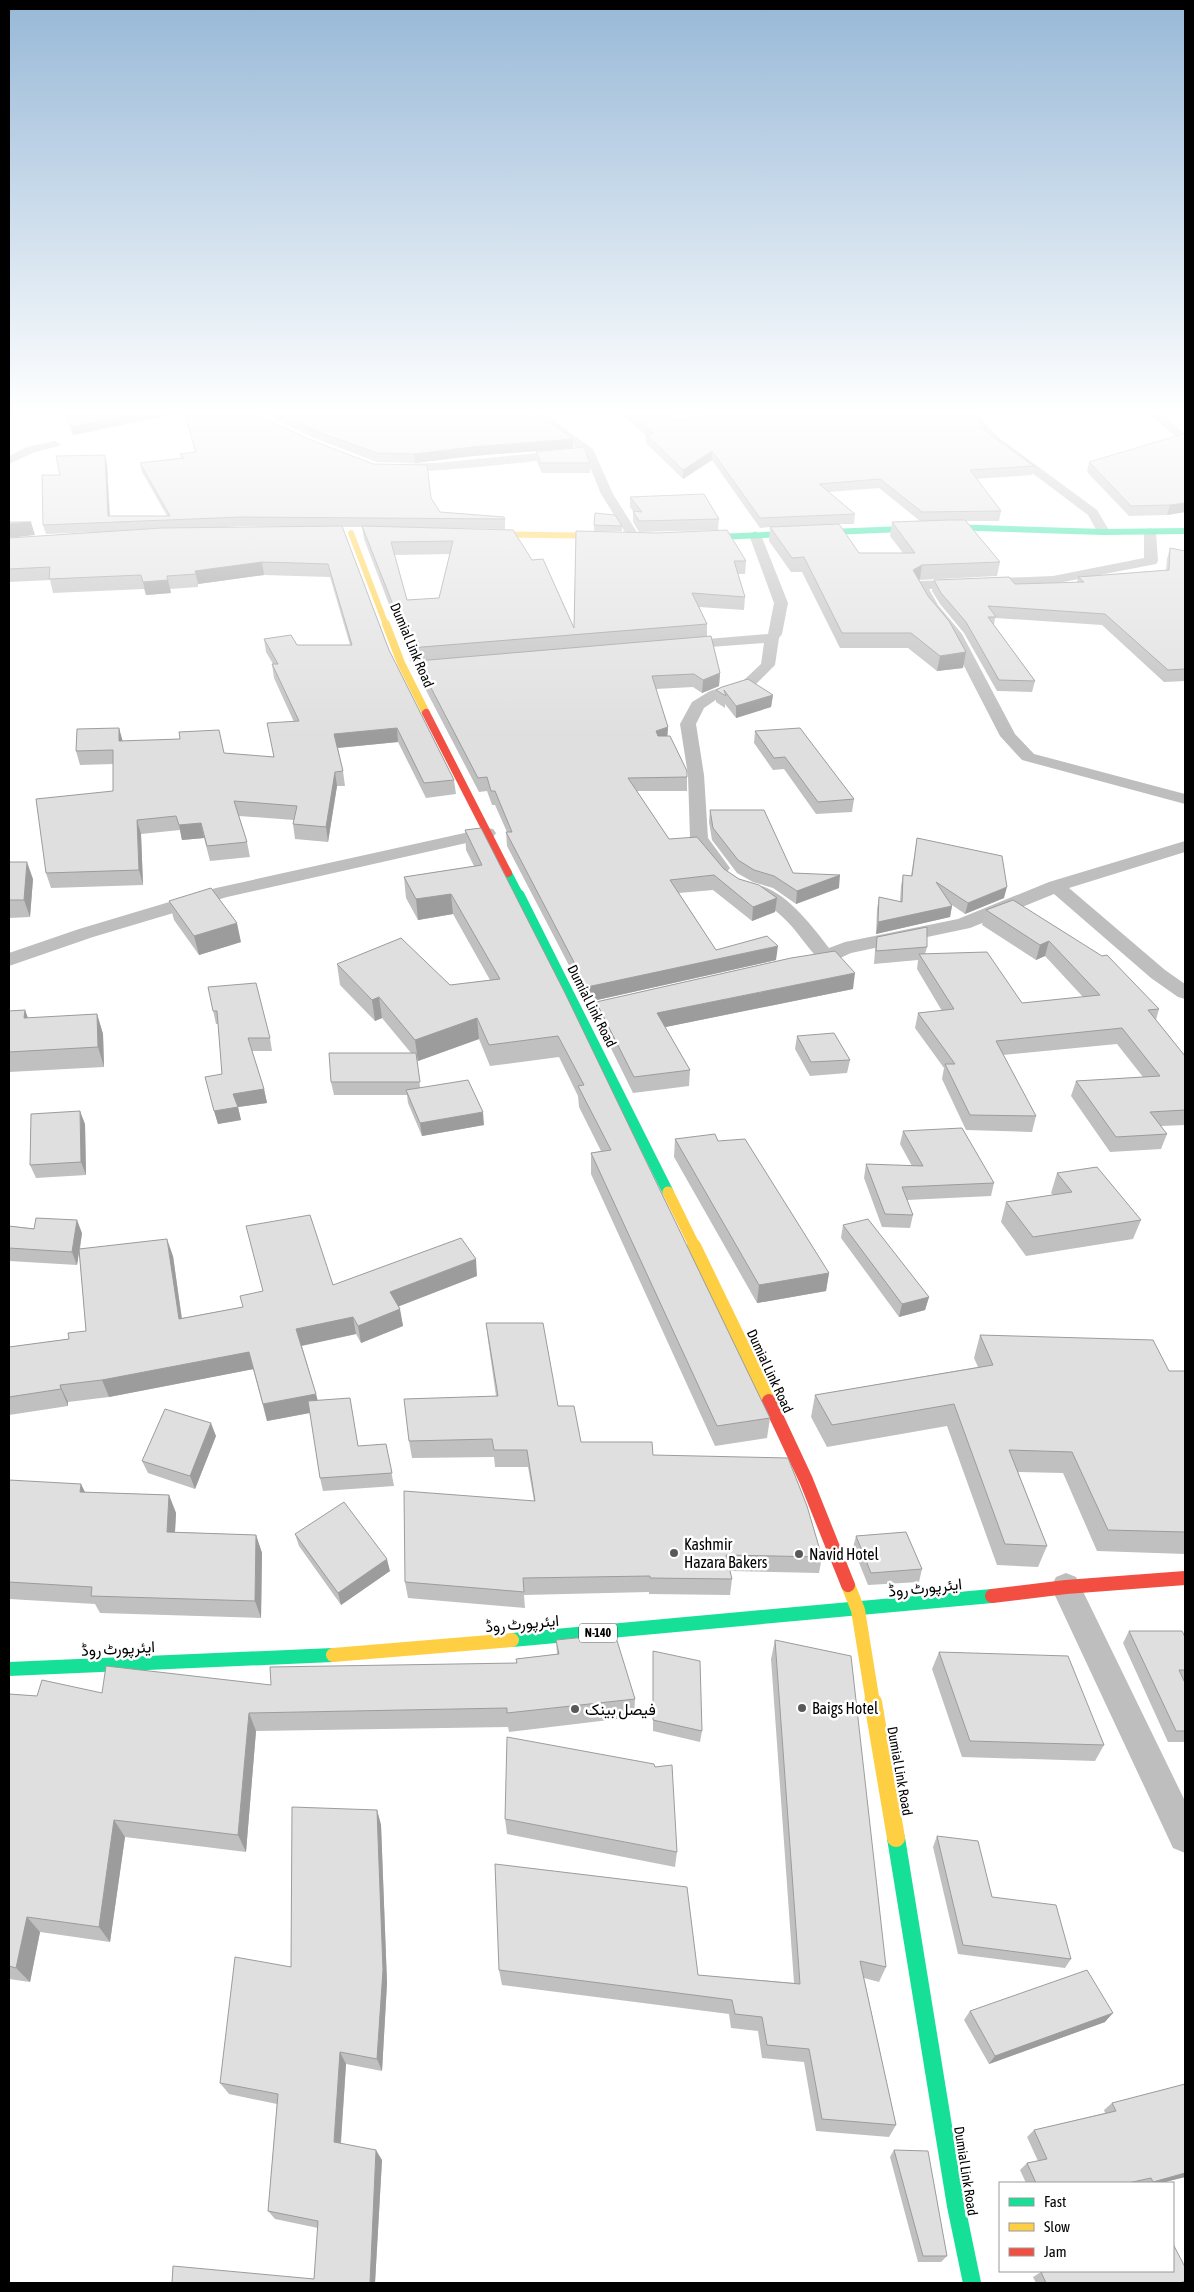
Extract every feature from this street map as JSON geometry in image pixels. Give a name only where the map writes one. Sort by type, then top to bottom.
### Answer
[{"type":"main road","points":[[677,538],[948,527],[1104,532],[1185,531]]},
{"type":"main road","name":"Dumial Link Road","points":[[351,533],[404,669],[579,1013],[705,1268],[806,1480],[858,1610],[956,2206],[972,2283]]},
{"type":"main road","points":[[468,534],[650,538]]},
{"type":"main road","name":"ایئرپورٹ روڈ","points":[[9,1669],[352,1654],[858,1610],[1066,1587],[1185,1578]]},
{"type":"street","points":[[625,522],[634,537]]},
{"type":"street","points":[[1098,522],[1104,532]]},
{"type":"street","points":[[1150,532],[1151,561],[1053,580],[920,585],[932,607],[955,634],[1008,736],[1028,757],[1185,799]]},
{"type":"street","points":[[755,535],[781,603],[775,634],[772,638],[768,665],[749,683],[714,694],[698,705],[688,724],[696,776],[699,838],[714,860],[734,881],[745,888],[765,894],[787,909],[826,958]]},
{"type":"street","points":[[667,646],[772,638]]},
{"type":"street","points":[[404,669],[423,668]]},
{"type":"street","points":[[9,960],[223,892],[487,833]]},
{"type":"street","points":[[788,966],[826,958],[845,948],[963,924],[1056,886],[1185,846]]},
{"type":"street","points":[[1056,886],[1158,974],[1185,993]]},
{"type":"street","points":[[579,1013],[598,1008]]},
{"type":"street","points":[[1066,1587],[1185,1836]]},
{"type":"building","points":[[9,522],[31,522],[9,524]]},
{"type":"building","points":[[43,522],[118,522],[43,525]]},
{"type":"building","points":[[594,522],[619,522],[622,526],[594,525]]},
{"type":"building","points":[[892,522],[967,522],[1000,562],[922,565],[913,570],[928,596],[949,621],[966,652],[940,656],[911,633],[842,633],[804,557],[792,558],[770,527],[839,524],[859,553],[915,553]]},
{"type":"building","points":[[342,526],[389,650],[454,780],[424,783],[397,728],[334,734],[343,771],[335,772],[326,827],[293,824],[297,806],[234,801],[247,842],[207,846],[201,823],[179,825],[176,816],[137,820],[139,870],[46,873],[36,799],[113,791],[113,750],[76,751],[77,729],[119,728],[119,741],[180,739],[179,732],[219,730],[224,753],[274,757],[267,723],[299,721],[272,664],[278,664],[264,639],[291,635],[297,645],[352,645],[328,564],[262,562],[195,571],[196,574],[167,576],[168,580],[143,582],[141,575],[49,579],[50,567],[9,569],[9,538],[162,528]]},
{"type":"building","points":[[362,526],[513,530],[532,560],[543,559],[574,628],[576,531],[657,533],[727,530],[746,561],[734,561],[745,597],[692,593],[707,624],[410,648]],"holes":[[[453,541],[439,598],[407,600],[391,542]]]},
{"type":"building","points":[[1170,548],[1185,551],[1185,669],[1168,670],[1105,614],[988,606],[996,617],[988,617],[1035,681],[999,680],[966,622],[941,593],[934,580],[1009,577],[1015,584],[1084,582],[1078,577],[1169,570]]},
{"type":"building","points":[[711,636],[720,673],[703,680],[694,674],[652,676],[668,727],[656,731],[658,736],[670,736],[687,771],[687,777],[628,778],[669,839],[697,837],[724,869],[739,879],[759,885],[777,898],[753,907],[714,875],[670,880],[716,950],[767,936],[778,946],[587,987],[506,832],[512,832],[495,791],[491,791],[487,777],[478,778],[417,661]]},
{"type":"building","points":[[748,679],[773,695],[736,706],[724,690],[726,696],[716,690],[722,687]]},
{"type":"building","points":[[800,728],[854,799],[818,802],[785,757],[774,758],[755,731]]},
{"type":"building","points":[[710,810],[764,810],[793,873],[840,875],[797,891],[774,876],[754,870],[738,860],[713,828]]},
{"type":"building","points":[[481,828],[565,993],[770,1418],[717,1426],[591,1153],[611,1150],[578,1086],[584,1085],[558,1036],[489,1045],[477,1018],[415,1040],[379,997],[372,1000],[337,964],[401,938],[450,985],[500,979],[451,894],[416,899],[404,877],[482,865],[465,830]]},
{"type":"building","points":[[917,838],[1002,856],[1007,887],[968,903],[936,882],[952,906],[878,922],[879,897],[902,902],[903,875],[912,876]]},
{"type":"building","points":[[9,862],[27,862],[24,900],[9,900]]},
{"type":"building","points":[[211,888],[237,923],[194,936],[169,901]]},
{"type":"building","points":[[1013,900],[1102,956],[1107,955],[1159,1009],[1148,1010],[1185,1056],[1185,1110],[1150,1112],[1167,1134],[1116,1137],[1076,1081],[1160,1076],[1122,1028],[996,1041],[1036,1116],[970,1115],[945,1064],[955,1064],[918,1013],[954,1009],[919,954],[987,952],[1022,1003],[1100,995],[1049,941],[1040,945],[986,910]]},
{"type":"building","points":[[927,927],[927,947],[876,951],[877,937]]},
{"type":"building","points":[[835,951],[855,973],[657,1013],[690,1070],[634,1077],[596,1002],[791,958]]},
{"type":"building","points":[[256,983],[270,1038],[248,1038],[264,1089],[233,1094],[238,1107],[214,1111],[205,1077],[222,1074],[217,1011],[213,1011],[208,987]]},
{"type":"building","points":[[25,1010],[24,1018],[97,1014],[98,1047],[9,1052],[9,1011]]},
{"type":"building","points":[[834,1033],[850,1060],[811,1062],[797,1036]]},
{"type":"building","points":[[329,1053],[416,1053],[420,1082],[331,1082]]},
{"type":"building","points":[[468,1080],[483,1112],[420,1123],[406,1090]]},
{"type":"building","points":[[80,1111],[81,1162],[30,1165],[31,1114]]},
{"type":"building","points":[[962,1128],[994,1183],[902,1187],[913,1215],[885,1214],[866,1164],[923,1166],[903,1131]]},
{"type":"building","points":[[715,1134],[718,1141],[745,1139],[829,1273],[759,1285],[675,1139]]},
{"type":"building","points":[[1097,1167],[1141,1220],[1033,1237],[1006,1202],[1072,1192],[1057,1173]]},
{"type":"building","points":[[310,1215],[333,1285],[461,1238],[476,1259],[390,1292],[400,1309],[358,1326],[353,1317],[296,1329],[316,1394],[263,1404],[249,1352],[102,1380],[60,1385],[61,1389],[9,1397],[9,1347],[69,1339],[68,1333],[86,1331],[79,1249],[167,1239],[179,1319],[243,1307],[240,1296],[263,1291],[246,1226]]},
{"type":"building","points":[[36,1218],[77,1220],[72,1252],[9,1248],[9,1226],[34,1229]]},
{"type":"building","points":[[868,1219],[929,1297],[902,1304],[843,1225]]},
{"type":"building","points":[[486,1323],[543,1323],[558,1406],[574,1406],[581,1442],[652,1442],[653,1455],[788,1458],[807,1506],[822,1557],[726,1555],[732,1579],[650,1578],[650,1576],[523,1578],[524,1592],[405,1582],[404,1491],[535,1501],[527,1450],[494,1450],[492,1439],[409,1441],[404,1399],[498,1396]]},
{"type":"building","points":[[980,1335],[1153,1340],[1169,1371],[1185,1371],[1185,1532],[1108,1530],[1072,1452],[1009,1450],[1047,1546],[1005,1544],[954,1404],[832,1425],[815,1395],[993,1365]]},
{"type":"building","points":[[350,1398],[358,1446],[386,1444],[392,1473],[320,1478],[308,1401]]},
{"type":"building","points":[[165,1409],[211,1423],[190,1476],[142,1461]]},
{"type":"building","points":[[9,1480],[81,1484],[80,1492],[169,1495],[167,1532],[256,1535],[255,1601],[91,1596],[92,1587],[9,1582]]},
{"type":"building","points":[[344,1502],[387,1559],[338,1593],[295,1534]]},
{"type":"building","points":[[906,1532],[922,1569],[871,1573],[856,1536]]},
{"type":"building","points":[[1129,1631],[1182,1631],[1185,1637],[1185,1670],[1179,1670],[1185,1683],[1185,1731],[1176,1731]]},
{"type":"building","points":[[615,1634],[635,1699],[507,1713],[507,1708],[249,1713],[238,1835],[114,1820],[99,1927],[27,1917],[16,1968],[9,1966],[9,1694],[37,1696],[42,1680],[102,1693],[106,1666],[271,1685],[270,1667],[517,1663],[516,1659],[559,1654],[556,1640]]},
{"type":"building","points":[[775,1640],[851,1656],[886,1967],[860,1961],[896,2125],[822,2119],[809,2049],[767,2045],[762,2017],[735,2014],[732,2000],[499,1970],[495,1864],[687,1887],[698,1975],[800,1984]]},
{"type":"building","points":[[653,1651],[700,1661],[702,1731],[653,1720]]},
{"type":"building","points":[[939,1652],[1068,1656],[1104,1745],[970,1741]]},
{"type":"building","points":[[507,1737],[654,1764],[655,1767],[672,1765],[677,1852],[505,1819]]},
{"type":"building","points":[[292,1807],[377,1810],[383,1970],[377,2059],[340,2052],[334,2142],[376,2150],[370,2283],[172,2283],[173,2266],[314,2279],[318,2221],[268,2211],[278,2094],[220,2083],[235,1957],[291,1967]]},
{"type":"building","points":[[937,1836],[978,1841],[992,1897],[1056,1905],[1071,1959],[963,1945]]},
{"type":"building","points":[[1087,1970],[1113,2013],[995,2056],[970,2011]]},
{"type":"building","points":[[1185,2084],[1185,2173],[1153,2182],[1151,2178],[1133,2182],[1036,2182],[1027,2163],[1047,2159],[1034,2130],[1116,2111],[1112,2103]]},
{"type":"building","points":[[894,2150],[928,2151],[947,2256],[923,2256]]},
{"type":"building","points":[[1174,2246],[1185,2267],[1185,2281],[1180,2283],[1046,2283],[1041,2272],[1174,2272]]},
{"type":"traffic: fast","points":[[692,538],[948,527],[1104,532],[1185,531]]},
{"type":"traffic: fast","points":[[508,873],[668,1192]]},
{"type":"traffic: fast","points":[[512,1640],[992,1596]]},
{"type":"traffic: fast","points":[[9,1669],[333,1655]]},
{"type":"traffic: fast","points":[[896,1838],[956,2206],[972,2283]]},
{"type":"traffic: slow","points":[[351,533],[401,663],[426,713]]},
{"type":"traffic: slow","points":[[480,534],[612,536]]},
{"type":"traffic: slow","points":[[668,1192],[769,1401]]},
{"type":"traffic: slow","points":[[848,1585],[858,1610],[896,1838]]},
{"type":"traffic: slow","points":[[333,1655],[512,1640]]},
{"type":"traffic: jam","points":[[426,713],[508,873]]},
{"type":"traffic: jam","points":[[769,1401],[806,1480],[848,1585]]},
{"type":"traffic: jam","points":[[992,1596],[1066,1587],[1185,1578]]},
{"type":"place","name":"Kashmir Hazara Bakers","points":[[674,1553]]},
{"type":"place","name":"Navid Hotel","points":[[799,1554]]},
{"type":"place","name":"Baigs Hotel","points":[[802,1708]]},
{"type":"place","name":"فیصل بینک","points":[[575,1709]]}]
